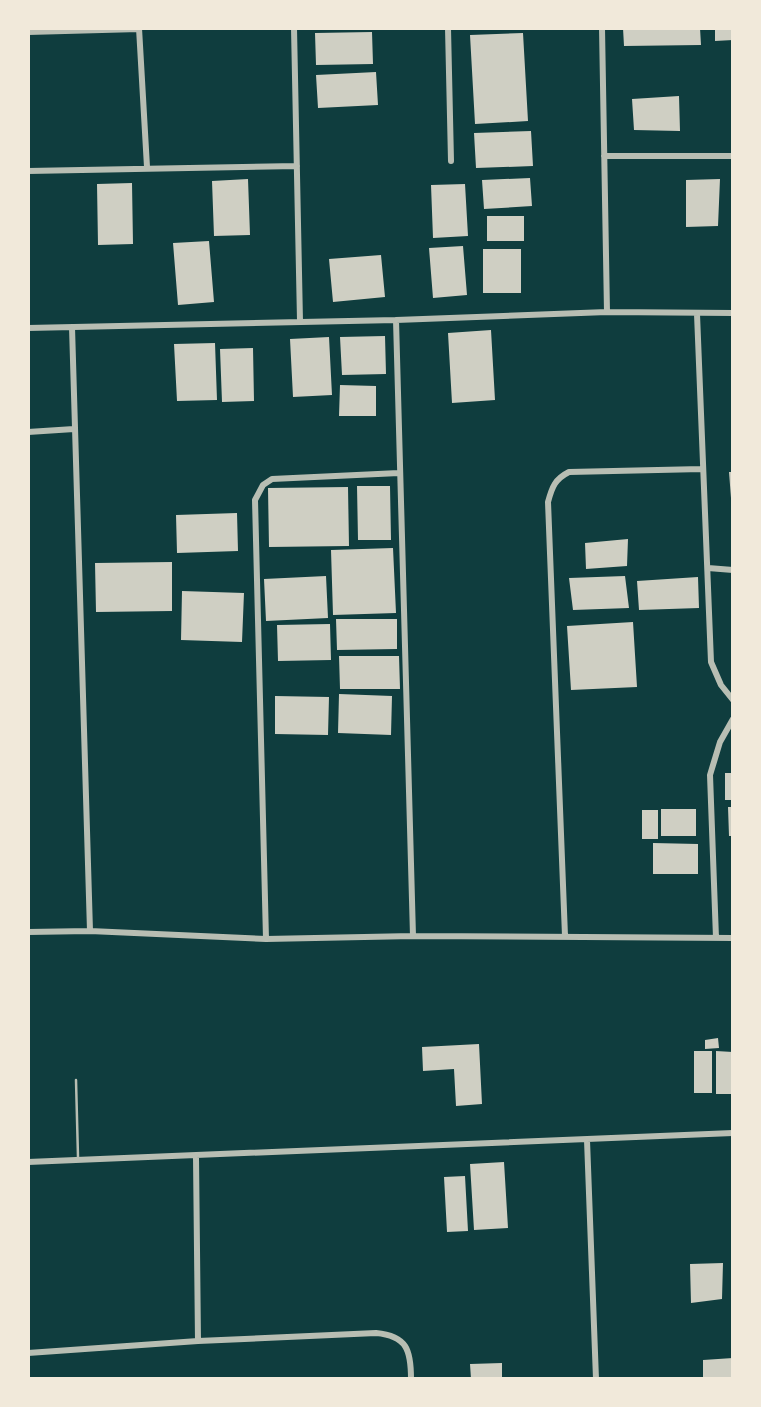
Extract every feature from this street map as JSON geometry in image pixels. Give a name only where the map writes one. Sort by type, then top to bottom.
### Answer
[{"type":"street","points":[[28,33],[139,28],[147,167]]},
{"type":"street","points":[[294,28],[300,321]]},
{"type":"street","points":[[448,28],[450,161]]},
{"type":"street","points":[[601,28],[607,312]]},
{"type":"street","points":[[604,156],[733,156]]},
{"type":"street","points":[[28,171],[297,166]]},
{"type":"street","points":[[28,328],[396,320],[607,312],[733,313]]},
{"type":"street","points":[[697,314],[711,662],[721,685],[733,700]]},
{"type":"street","points":[[396,320],[413,936]]},
{"type":"street","points":[[72,327],[90,931]]},
{"type":"street","points":[[28,432],[74,429]]},
{"type":"street","points":[[565,936],[548,502],[552,485],[569,471],[702,469]]},
{"type":"street","points":[[266,939],[255,500],[263,485],[272,479],[399,473]]},
{"type":"street","points":[[708,568],[733,570]]},
{"type":"street","points":[[716,938],[710,775],[720,743],[733,719]]},
{"type":"street","points":[[28,932],[90,931],[266,939],[413,936],[733,938]]},
{"type":"street","points":[[28,1162],[733,1133]]},
{"type":"street","points":[[587,1140],[596,1379]]},
{"type":"street","points":[[196,1157],[198,1341]]},
{"type":"street","points":[[28,1353],[198,1341],[390,1334],[397,1337],[408,1349],[411,1379]]},
{"type":"lane","points":[[76,1080],[78,1161]]},
{"type":"building","points":[[623,28],[700,28],[701,45],[624,46]]},
{"type":"building","points":[[715,28],[733,28],[733,40],[715,41]]},
{"type":"building","points":[[372,32],[373,64],[316,65],[315,33]]},
{"type":"building","points":[[523,33],[528,121],[475,124],[470,35]]},
{"type":"building","points":[[376,72],[378,105],[318,108],[316,75]]},
{"type":"building","points":[[679,96],[680,131],[634,130],[632,99]]},
{"type":"building","points":[[531,131],[533,166],[476,168],[474,133]]},
{"type":"building","points":[[530,178],[532,206],[484,209],[482,180]]},
{"type":"building","points":[[248,179],[250,235],[214,236],[212,181]]},
{"type":"building","points":[[720,179],[718,226],[686,227],[686,180]]},
{"type":"building","points":[[132,183],[133,244],[98,245],[97,184]]},
{"type":"building","points":[[465,184],[468,236],[433,238],[431,185]]},
{"type":"building","points":[[487,216],[524,216],[524,241],[487,241]]},
{"type":"building","points":[[209,241],[214,302],[178,305],[173,243]]},
{"type":"building","points":[[463,246],[467,295],[433,298],[429,248]]},
{"type":"building","points":[[483,249],[521,249],[521,293],[483,293]]},
{"type":"building","points":[[381,255],[385,297],[333,302],[329,259]]},
{"type":"building","points":[[491,330],[495,400],[452,403],[448,333]]},
{"type":"building","points":[[385,336],[386,374],[342,375],[340,337]]},
{"type":"building","points":[[329,337],[332,395],[293,397],[290,339]]},
{"type":"building","points":[[215,343],[217,400],[177,401],[174,344]]},
{"type":"building","points":[[253,348],[254,401],[222,402],[220,349]]},
{"type":"building","points":[[340,385],[376,386],[376,416],[339,416]]},
{"type":"building","points":[[729,472],[733,472],[733,498],[731,498]]},
{"type":"building","points":[[357,486],[390,486],[391,540],[358,540]]},
{"type":"building","points":[[348,487],[349,546],[269,547],[268,488]]},
{"type":"building","points":[[237,513],[238,551],[177,553],[176,515]]},
{"type":"building","points":[[628,539],[627,566],[586,569],[585,543]]},
{"type":"building","points":[[393,548],[396,613],[333,615],[331,550]]},
{"type":"building","points":[[172,562],[172,611],[96,612],[95,563]]},
{"type":"building","points":[[326,576],[328,618],[266,621],[264,579]]},
{"type":"building","points":[[625,576],[629,608],[573,610],[569,578]]},
{"type":"building","points":[[698,577],[699,608],[639,610],[637,581]]},
{"type":"building","points":[[182,591],[244,593],[242,642],[181,640]]},
{"type":"building","points":[[336,619],[397,619],[397,649],[337,650]]},
{"type":"building","points":[[633,622],[637,687],[571,690],[567,626]]},
{"type":"building","points":[[330,624],[331,660],[278,661],[277,625]]},
{"type":"building","points":[[339,656],[399,656],[400,689],[340,689]]},
{"type":"building","points":[[339,694],[392,696],[391,735],[338,733]]},
{"type":"building","points":[[275,696],[329,697],[328,735],[275,734]]},
{"type":"building","points":[[725,773],[733,773],[733,800],[725,800]]},
{"type":"building","points":[[728,807],[733,807],[733,836],[729,836]]},
{"type":"building","points":[[661,809],[696,809],[696,836],[661,836]]},
{"type":"building","points":[[642,810],[658,810],[658,839],[642,839]]},
{"type":"building","points":[[653,843],[698,844],[698,874],[653,874]]},
{"type":"building","points":[[718,1038],[719,1048],[705,1049],[705,1040]]},
{"type":"building","points":[[479,1044],[482,1104],[456,1106],[454,1069],[423,1071],[422,1047]]},
{"type":"building","points":[[694,1051],[712,1051],[712,1093],[694,1093]]},
{"type":"building","points":[[716,1051],[733,1052],[733,1094],[716,1094]]},
{"type":"building","points":[[504,1162],[508,1228],[474,1230],[470,1164]]},
{"type":"building","points":[[465,1176],[468,1231],[447,1232],[444,1177]]},
{"type":"building","points":[[723,1263],[722,1299],[691,1303],[690,1264]]},
{"type":"building","points":[[733,1358],[733,1379],[703,1379],[703,1360]]},
{"type":"building","points":[[502,1363],[502,1379],[471,1379],[470,1364]]}]
